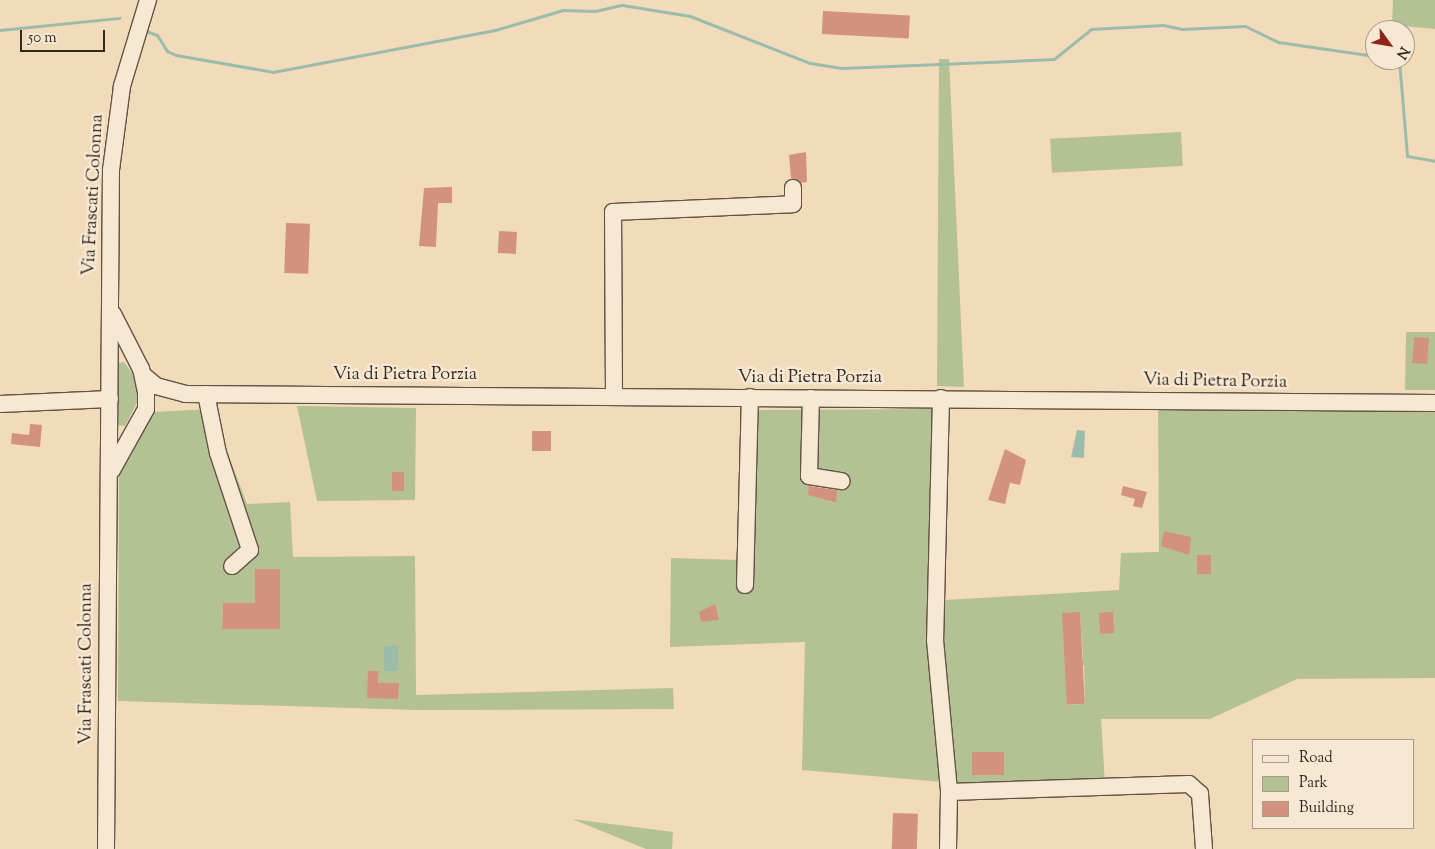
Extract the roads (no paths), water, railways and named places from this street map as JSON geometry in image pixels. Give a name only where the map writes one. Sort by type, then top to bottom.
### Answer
[{"type":"street","name":"Via Frascati Colonna","points":[[106,849],[110,424],[109,306],[115,128],[128,62],[148,0]]},
{"type":"street","points":[[614,396],[614,212],[793,204],[793,188]]},
{"type":"street","name":"Via Frascati Colonna","points":[[109,306],[143,375],[146,409],[109,480]]},
{"type":"street","points":[[109,362],[132,356]]},
{"type":"street","points":[[143,375],[156,386],[185,394]]},
{"type":"street","points":[[146,409],[185,394]]},
{"type":"street","name":"Via di Pietra Porzia","points":[[185,394],[1435,403]]},
{"type":"street","points":[[206,394],[218,453],[250,550],[232,566]]},
{"type":"street","points":[[745,585],[750,397]]},
{"type":"street","points":[[816,398],[809,476],[842,481]]},
{"type":"street","points":[[937,398],[935,640],[949,792],[948,849]]},
{"type":"street","points":[[0,404],[110,399]]},
{"type":"street","points":[[110,424],[117,435],[131,435]]},
{"type":"street","points":[[949,792],[1189,784],[1200,794],[1204,849]]},
{"type":"waterway","points":[[146,31],[157,35],[167,51],[176,55],[273,72],[495,30],[563,10],[595,11],[622,5],[690,16],[810,63],[842,68],[1054,59],[1091,29],[1163,25],[1182,29],[1245,26],[1278,42],[1365,55]]},
{"type":"waterway","points":[[0,30],[119,18]]},
{"type":"waterway","points":[[1400,70],[1407,156],[1435,161]]}]
